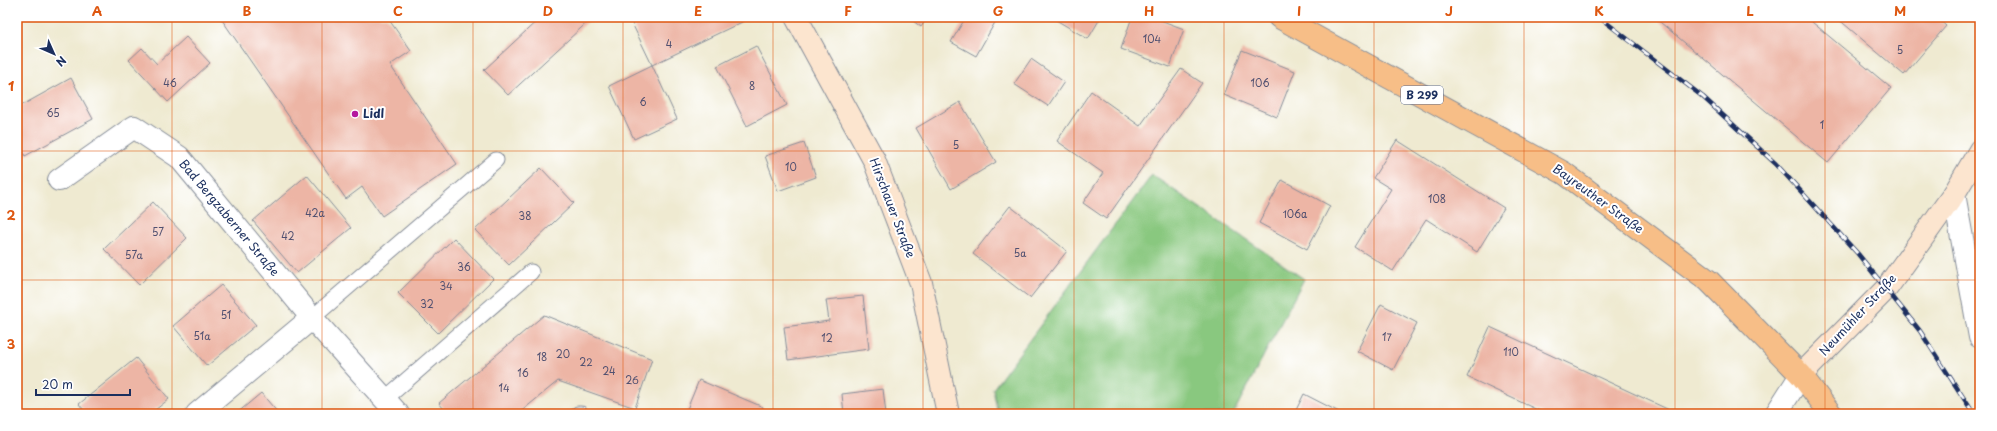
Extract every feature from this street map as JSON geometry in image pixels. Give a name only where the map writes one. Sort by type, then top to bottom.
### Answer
[{"type":"main road","name":"Bayreuther Straße","points":[[1280,17],[1564,172],[1710,281],[1801,375],[1831,414]]},
{"type":"street","name":"Hirschauer Straße","points":[[796,17],[874,160],[899,225],[921,283],[948,414]]},
{"type":"street","name":"Bad Bergzaberner Straße","points":[[59,180],[134,127],[179,157],[312,318],[391,406]]},
{"type":"street","name":"Neumühler Straße","points":[[1801,375],[1886,289],[1954,194],[1980,150]]},
{"type":"street","points":[[1954,194],[1980,337]]},
{"type":"street","points":[[197,414],[312,318]]},
{"type":"street","points":[[1776,414],[1801,375]]},
{"type":"lane","points":[[312,318],[496,160]]},
{"type":"lane","name":"Bad Bergzaberner Straße","points":[[391,406],[531,272]]},
{"type":"green space","points":[[1152,175],[1304,279],[1233,414],[998,414],[993,389]]},
{"type":"building","name":"Lidl","points":[[220,17],[387,17],[411,51],[390,65],[457,164],[382,216],[362,187],[346,199]]},
{"type":"building","points":[[541,17],[593,17],[508,95],[484,70]]},
{"type":"building","points":[[629,17],[739,17],[742,22],[652,65]]},
{"type":"building","points":[[908,17],[928,17],[921,27]]},
{"type":"building","points":[[966,17],[998,17],[976,56],[951,42]]},
{"type":"building","points":[[1051,17],[1101,17],[1088,39]]},
{"type":"building","points":[[1132,17],[1152,17],[1184,29],[1170,67],[1121,49]]},
{"type":"building","points":[[1654,17],[1806,17],[1891,88],[1828,163]]},
{"type":"building","points":[[1836,17],[1936,17],[1946,26],[1904,75]]},
{"type":"building","points":[[186,37],[210,63],[168,102],[129,60],[142,48],[157,64]]},
{"type":"building","points":[[756,46],[787,105],[747,126],[717,66]]},
{"type":"building","points":[[1242,50],[1295,71],[1277,117],[1224,95]]},
{"type":"building","points":[[1031,59],[1064,82],[1048,106],[1014,84]]},
{"type":"building","points":[[652,65],[677,119],[634,139],[609,86]]},
{"type":"building","points":[[1181,69],[1202,83],[1106,219],[1083,203],[1103,173],[1057,141],[1091,91],[1140,126]]},
{"type":"building","points":[[71,78],[93,119],[25,156],[17,141],[17,108]]},
{"type":"building","points":[[960,102],[996,162],[951,189],[916,128]]},
{"type":"building","points":[[1397,140],[1504,208],[1477,252],[1426,219],[1393,271],[1355,247],[1391,189],[1373,178]]},
{"type":"building","points":[[804,143],[816,177],[778,191],[765,156]]},
{"type":"building","points":[[541,168],[574,203],[509,265],[475,230]]},
{"type":"building","points":[[307,175],[351,228],[297,273],[253,221]]},
{"type":"building","points":[[1282,180],[1330,206],[1307,249],[1259,223]]},
{"type":"building","points":[[153,202],[187,238],[139,285],[104,249]]},
{"type":"building","points":[[1010,206],[1067,251],[1030,298],[973,254]]},
{"type":"building","points":[[454,238],[493,279],[438,333],[398,293]]},
{"type":"building","points":[[221,285],[256,325],[207,366],[173,326]]},
{"type":"building","points":[[863,296],[869,349],[788,360],[784,327],[829,321],[826,300]]},
{"type":"building","points":[[1381,304],[1417,323],[1393,370],[1357,351]]},
{"type":"building","points":[[544,315],[652,359],[635,408],[558,381],[518,414],[448,414],[439,403]]},
{"type":"building","points":[[1490,327],[1678,414],[1542,414],[1542,412],[1467,377]]},
{"type":"building","points":[[136,358],[169,399],[150,414],[87,414],[79,404]]},
{"type":"building","points":[[699,380],[763,407],[761,414],[685,414]]},
{"type":"building","points":[[883,389],[886,414],[844,414],[842,394]]},
{"type":"building","points":[[261,393],[279,414],[236,414]]},
{"type":"building","points":[[1304,394],[1343,414],[1294,414]]},
{"type":"railway","points":[[1599,17],[1703,97],[1776,164],[1858,254],[1920,331],[1974,414]]},
{"type":"place","name":"Lidl","points":[[355,114]]}]
